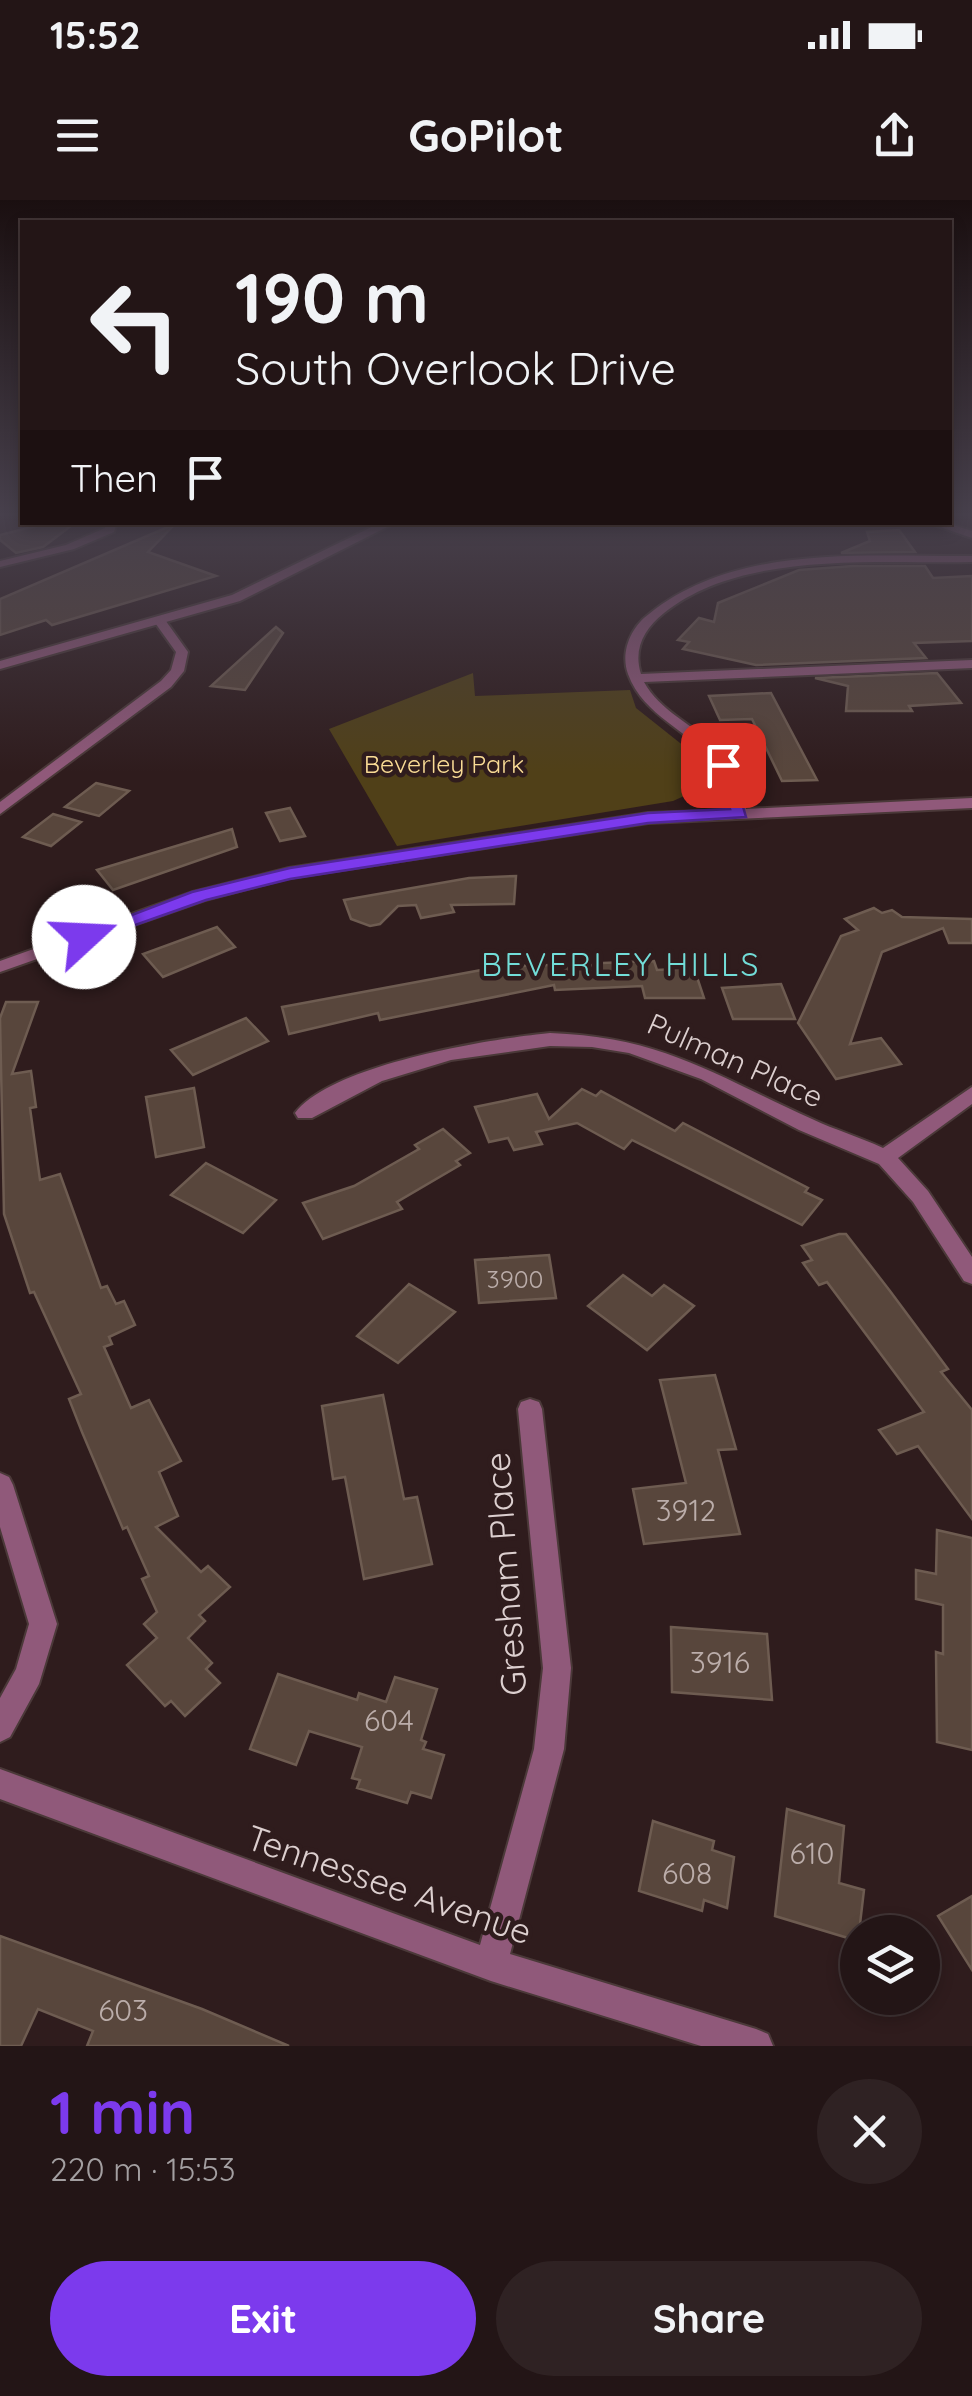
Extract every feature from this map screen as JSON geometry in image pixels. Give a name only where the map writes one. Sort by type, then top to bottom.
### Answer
[{"type":"street","points":[[0,664],[228,600]]},
{"type":"street","points":[[676,600],[641,628],[632,656],[637,678],[652,707],[723,765],[740,814]]},
{"type":"street","points":[[0,809],[166,684],[176,671],[182,652],[159,620]]},
{"type":"street","points":[[637,678],[972,664]]},
{"type":"street","points":[[0,967],[199,896],[290,873],[648,818],[972,803]]},
{"type":"street","name":"Pulman Place","points":[[305,1113],[352,1082],[404,1064],[544,1036],[592,1037],[670,1058],[836,1140],[884,1158],[906,1179],[972,1274]]},
{"type":"street","points":[[884,1158],[972,1094]]},
{"type":"street","name":"Gresham Place","points":[[491,1965],[549,1749],[557,1668],[530,1409]]},
{"type":"street","points":[[0,1485],[42,1624],[29,1674],[0,1727]]},
{"type":"street","name":"Tennessee Avenue","points":[[0,1784],[491,1965],[756,2046]]},
{"type":"green space","name":"Beverley Park","points":[[473,673],[475,696],[630,690],[636,708],[709,766],[713,775],[709,785],[673,801],[397,846],[329,729]]},
{"type":"building","points":[[0,600],[135,600],[52,625],[46,620],[0,635]]},
{"type":"building","points":[[972,600],[972,641],[914,643],[926,658],[756,665],[683,649],[689,642],[678,640],[699,618],[714,622],[718,603]]},
{"type":"building","points":[[276,627],[283,633],[245,690],[211,686]]},
{"type":"building","points":[[937,673],[961,703],[909,706],[912,711],[846,711],[848,686],[815,678]]},
{"type":"building","points":[[771,693],[817,780],[782,781],[752,719],[720,720],[709,696]]},
{"type":"building","points":[[96,783],[129,791],[99,816],[65,807]]},
{"type":"building","points":[[290,808],[305,836],[280,841],[266,813]]},
{"type":"building","points":[[53,814],[81,822],[51,846],[23,837]]},
{"type":"building","points":[[232,829],[237,847],[113,890],[97,870]]},
{"type":"building","points":[[516,876],[514,904],[451,905],[454,912],[421,918],[416,905],[398,906],[380,924],[370,926],[351,919],[344,900],[469,878]]},
{"type":"building","points":[[874,908],[882,913],[892,910],[902,917],[972,919],[972,943],[949,943],[943,928],[882,952],[850,1044],[881,1038],[901,1064],[836,1079],[798,1023],[841,936],[858,930],[845,919]]},
{"type":"building","points":[[217,927],[235,947],[163,977],[143,954]]},
{"type":"building","points":[[517,956],[524,966],[654,961],[657,970],[694,968],[704,998],[645,998],[642,986],[555,990],[554,985],[380,1020],[378,1013],[289,1034],[282,1007],[492,968],[489,961]]},
{"type":"building","points":[[781,984],[795,1019],[733,1019],[722,988]]},
{"type":"building","points":[[6,1002],[38,1002],[12,1074],[31,1071],[36,1107],[30,1108],[40,1180],[60,1174],[101,1288],[107,1286],[116,1304],[124,1301],[135,1325],[109,1337],[112,1344],[104,1347],[131,1408],[149,1400],[181,1461],[159,1472],[178,1516],[156,1527],[201,1572],[208,1566],[230,1587],[199,1615],[205,1621],[188,1638],[212,1663],[206,1669],[220,1683],[185,1716],[171,1701],[165,1706],[127,1665],[157,1638],[144,1624],[157,1612],[142,1579],[149,1576],[127,1527],[123,1529],[82,1432],[69,1399],[81,1394],[34,1292],[30,1293],[4,1214],[0,1018]]},
{"type":"building","points":[[246,1018],[268,1041],[193,1075],[171,1050]]},
{"type":"building","points":[[194,1088],[204,1147],[156,1157],[146,1097]]},
{"type":"building","points":[[582,1089],[596,1096],[601,1091],[675,1131],[683,1123],[808,1188],[805,1192],[822,1200],[802,1225],[632,1140],[624,1149],[577,1123],[536,1132],[542,1144],[514,1150],[508,1138],[489,1142],[475,1107],[537,1094],[549,1119]]},
{"type":"building","points":[[443,1129],[470,1153],[456,1161],[460,1165],[397,1202],[402,1209],[323,1239],[303,1203],[354,1186],[419,1149],[415,1145]]},
{"type":"building","points":[[206,1163],[276,1200],[243,1233],[171,1195]]},
{"type":"building","points":[[846,1234],[890,1291],[948,1369],[941,1372],[972,1410],[972,1519],[918,1446],[897,1454],[879,1430],[924,1412],[827,1282],[819,1285],[803,1263],[812,1260],[802,1246]]},
{"type":"building","points":[[549,1255],[556,1298],[479,1303],[475,1260]]},
{"type":"building","points":[[623,1275],[652,1296],[664,1285],[694,1306],[647,1350],[588,1306]]},
{"type":"building","points":[[409,1284],[455,1312],[398,1363],[357,1336]]},
{"type":"building","points":[[715,1375],[736,1449],[718,1450],[740,1534],[644,1544],[633,1489],[686,1483],[660,1380]]},
{"type":"building","points":[[383,1395],[404,1499],[417,1497],[432,1564],[364,1579],[345,1477],[333,1479],[322,1406]]},
{"type":"building","points":[[937,1530],[972,1538],[972,1750],[937,1742],[936,1652],[943,1654],[943,1605],[916,1599],[916,1570],[936,1574]]},
{"type":"building","points":[[671,1627],[767,1634],[772,1700],[672,1692]]},
{"type":"building","points":[[278,1674],[357,1700],[359,1693],[386,1702],[395,1677],[437,1689],[421,1740],[426,1742],[423,1749],[444,1755],[431,1798],[411,1792],[407,1803],[357,1788],[360,1780],[352,1778],[362,1747],[309,1731],[296,1765],[250,1749]]},
{"type":"building","points":[[787,1809],[844,1826],[839,1883],[864,1890],[861,1915],[840,1915],[840,1936],[775,1916]]},
{"type":"building","points":[[653,1821],[714,1841],[712,1850],[734,1857],[727,1908],[704,1900],[702,1911],[639,1891]]},
{"type":"building","points":[[972,1896],[972,1970],[940,1919],[940,1915]]},
{"type":"building","points":[[0,1936],[202,2009],[289,2046],[87,2046],[93,2031],[38,2009],[21,2046],[0,2046]]},
{"type":"district","name":"BEVERLEY HILLS","points":[[621,965]]},
{"type":"route","points":[[84,937],[199,896],[290,873],[533,833],[648,818],[740,814],[723,765]]}]
